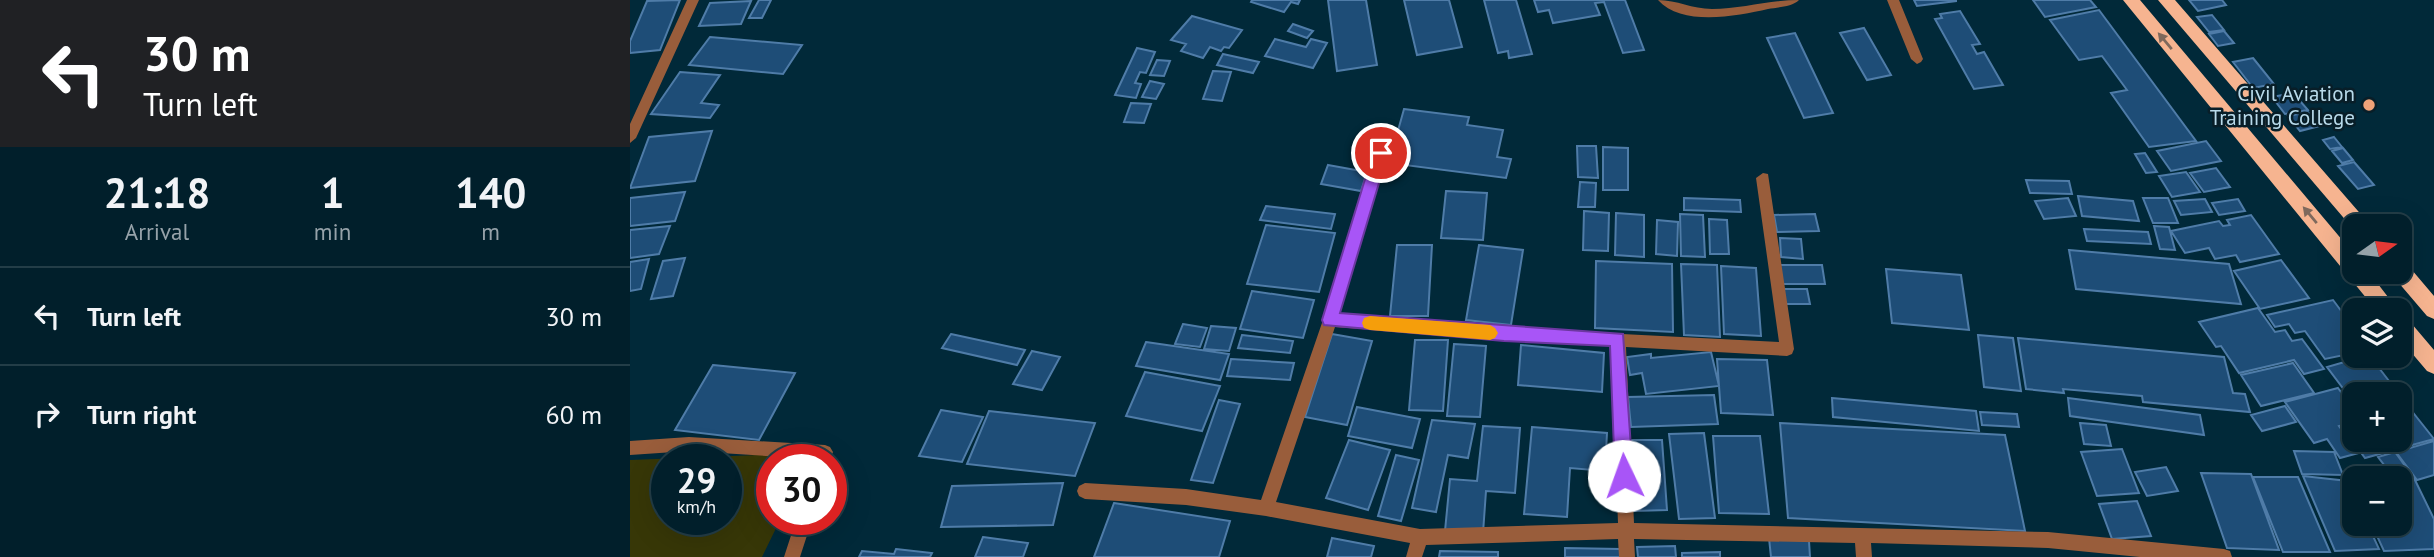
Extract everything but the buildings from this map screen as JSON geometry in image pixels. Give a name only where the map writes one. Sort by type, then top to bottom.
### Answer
[{"type":"highway","points":[[2131,0],[2342,254]]},
{"type":"highway","points":[[2166,0],[2352,214]]},
{"type":"highway","points":[[2367,284],[2378,298]]},
{"type":"highway","points":[[2412,284],[2434,310]]},
{"type":"highway","points":[[2412,339],[2434,365]]},
{"type":"street","points":[[630,138],[693,0]]},
{"type":"street","points":[[1664,0],[1676,9],[1721,13],[1793,0]]},
{"type":"street","points":[[1893,0],[1917,59]]},
{"type":"street","points":[[1266,508],[1330,320],[1381,153]]},
{"type":"street","points":[[1330,320],[1504,334],[1787,349],[1763,178]]},
{"type":"street","points":[[1618,339],[1627,557]]},
{"type":"street","points":[[630,448],[689,444],[756,448]]},
{"type":"street","points":[[1085,491],[1186,497],[1266,508],[1420,537],[1626,531],[1862,535],[2048,540],[2224,557]]},
{"type":"street","points":[[792,557],[799,535]]},
{"type":"street","points":[[1862,535],[1864,557]]},
{"type":"street","points":[[1414,557],[1420,537]]},
{"type":"shaded area","points":[[756,455],[756,535],[773,535],[762,557],[630,557],[630,460],[651,459],[651,535],[742,535],[742,456]]},
{"type":"slow traffic","points":[[1370,323],[1490,333]]},
{"type":"place","name":"Civil Aviation Training College","points":[[2369,105]]},
{"type":"route","points":[[1381,153],[1330,320],[1504,334],[1618,339],[1624,476]]}]
